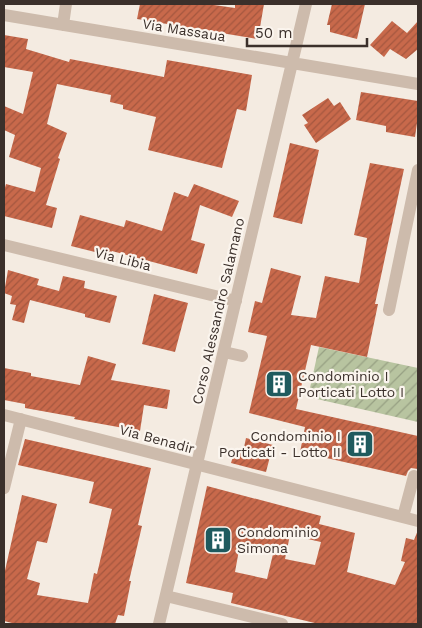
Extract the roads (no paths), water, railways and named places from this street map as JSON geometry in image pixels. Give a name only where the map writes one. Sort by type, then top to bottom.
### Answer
[{"type":"street","points":[[63,25],[66,4]]},
{"type":"street","name":"Corso Alessandro Salamano","points":[[159,624],[306,4]]},
{"type":"street","name":"Via Massaua","points":[[4,15],[418,84]]},
{"type":"street","points":[[389,310],[418,170]]},
{"type":"street","name":"Via Libia","points":[[4,245],[236,301]]},
{"type":"street","points":[[224,352],[242,356]]},
{"type":"street","name":"Via Benadir","points":[[4,415],[418,521]]},
{"type":"street","points":[[4,488],[21,419]]},
{"type":"street","points":[[403,517],[414,491],[414,476]]},
{"type":"street","points":[[166,596],[282,624]]},
{"type":"place","name":"Condominio I Porticati Lotto I","points":[[279,384]]},
{"type":"place","name":"Condominio I Porticati - Lotto II","points":[[360,444]]},
{"type":"place","name":"Condominio Simona","points":[[218,540]]}]
